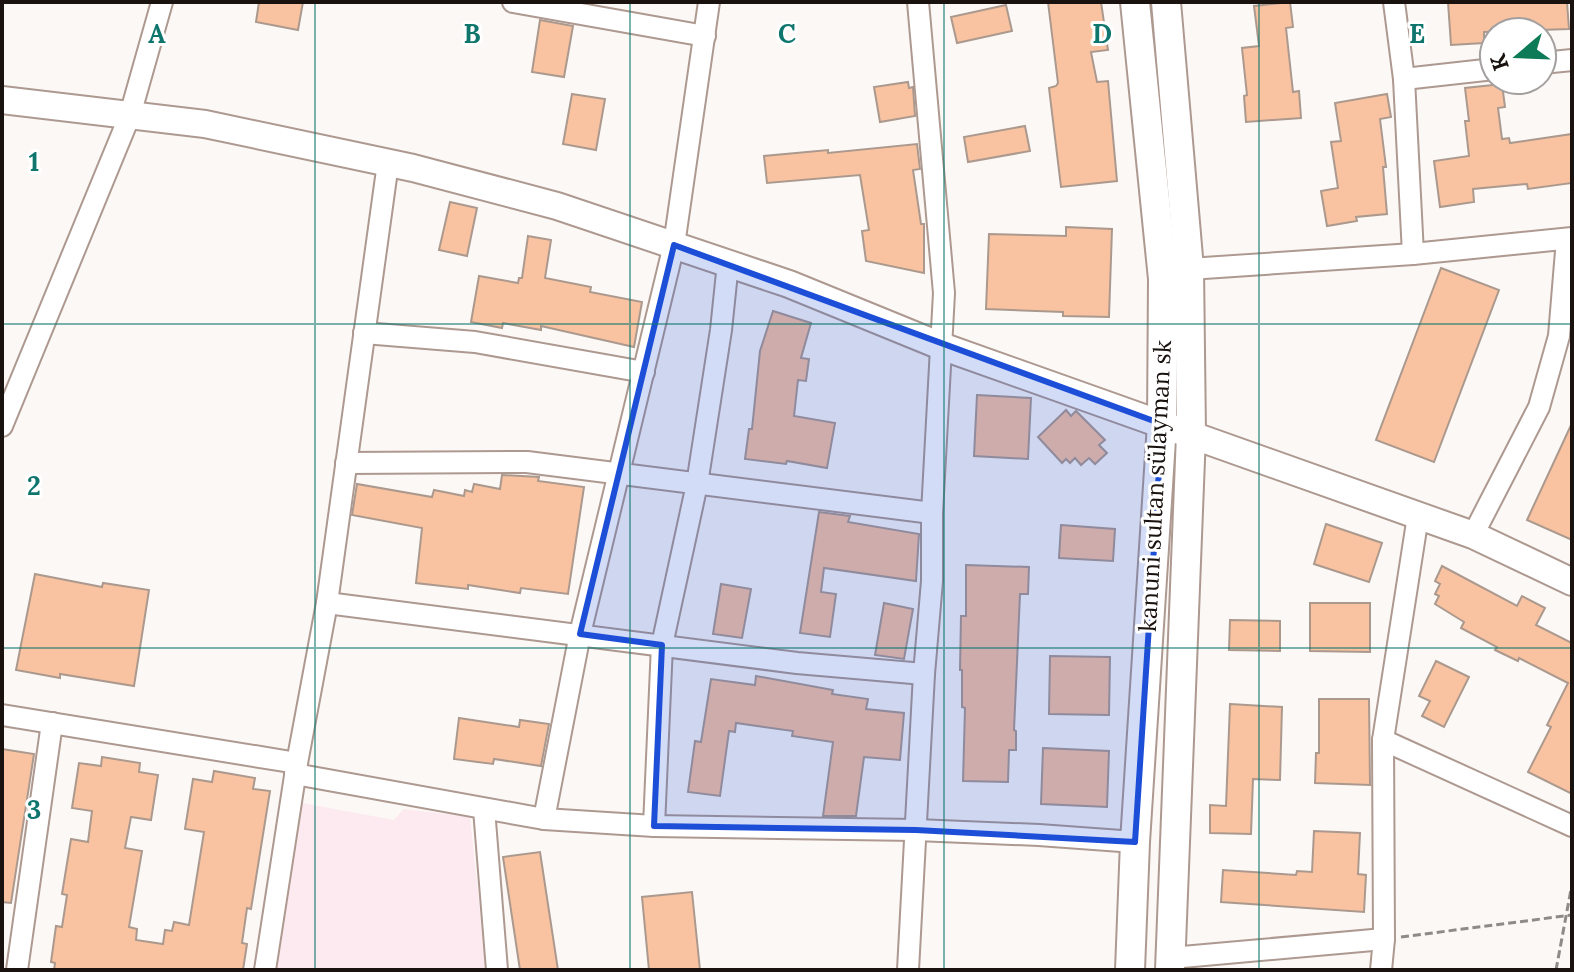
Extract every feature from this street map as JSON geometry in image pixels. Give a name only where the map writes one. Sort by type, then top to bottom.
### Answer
[{"type":"main road","name":"kanuni sultan sülayman sk","points":[[1130,970],[1135,842],[1162,424],[1163,279],[1135,2]]},
{"type":"main road","points":[[1166,2],[1189,269],[1191,434],[1173,845],[1171,964]]},
{"type":"street","points":[[2,426],[130,115],[162,2]]},
{"type":"street","points":[[513,2],[705,36]]},
{"type":"street","points":[[544,819],[580,634],[674,245],[709,2]]},
{"type":"street","points":[[908,970],[932,581],[932,513],[944,293],[918,2]]},
{"type":"street","points":[[1394,2],[1404,79],[1413,254]]},
{"type":"street","points":[[1404,79],[1478,71]]},
{"type":"street","points":[[2,100],[205,124],[388,163],[557,206],[789,284],[941,346],[1473,535],[1572,582]]},
{"type":"street","points":[[265,970],[296,769],[327,603],[388,163]]},
{"type":"street","points":[[1189,269],[1413,254],[1570,239],[1559,336],[1539,407],[1473,535]]},
{"type":"street","points":[[654,826],[662,645],[697,484],[728,263]]},
{"type":"street","points":[[364,333],[475,342],[644,372]]},
{"type":"street","points":[[346,463],[527,462],[932,513]]},
{"type":"street","points":[[1381,970],[1384,939],[1383,740],[1418,516]]},
{"type":"street","points":[[327,603],[797,663],[924,674]]},
{"type":"street","points":[[2,715],[544,819],[654,826],[916,830],[1135,842]]},
{"type":"street","points":[[17,970],[52,723]]},
{"type":"street","points":[[1383,740],[1572,826]]},
{"type":"street","points":[[484,809],[497,970]]},
{"type":"street","points":[[1171,964],[1384,939]]},
{"type":"path","points":[[1556,970],[1572,884]]},
{"type":"path","points":[[1384,939],[1572,915]]},
{"type":"highlighted area","points":[[674,245],[1162,424],[1135,842],[916,830],[654,826],[662,645],[580,634]]},
{"type":"shaded area","points":[[302,803],[394,820],[404,809],[470,817],[486,970],[275,970]]},
{"type":"building","points":[[259,2],[303,2],[298,30],[256,22]]},
{"type":"building","points":[[1048,2],[1101,2],[1108,50],[1091,52],[1097,82],[1108,81],[1117,181],[1061,187],[1049,88],[1058,83]]},
{"type":"building","points":[[1290,2],[1293,27],[1286,28],[1293,92],[1299,91],[1301,118],[1246,122],[1244,96],[1247,95],[1242,48],[1259,46],[1254,6]]},
{"type":"building","points":[[1448,2],[1567,2],[1569,29],[1558,29],[1558,16],[1478,16],[1478,43],[1451,45]]},
{"type":"building","points":[[1006,5],[1012,31],[957,43],[951,17]]},
{"type":"building","points":[[540,20],[573,26],[564,77],[532,72]]},
{"type":"building","points":[[908,82],[909,88],[913,87],[915,116],[880,122],[874,87]]},
{"type":"building","points":[[1478,87],[1478,96],[1504,96],[1505,107],[1498,108],[1502,139],[1509,138],[1510,143],[1572,134],[1572,183],[1528,189],[1527,184],[1473,189],[1474,202],[1440,207],[1434,161],[1469,156],[1465,88]]},
{"type":"building","points":[[572,94],[605,99],[596,150],[563,144]]},
{"type":"building","points":[[1387,94],[1391,117],[1380,119],[1386,167],[1383,167],[1387,214],[1356,217],[1357,221],[1327,226],[1321,191],[1338,188],[1331,142],[1341,141],[1335,103]]},
{"type":"building","points":[[1025,126],[1030,151],[968,162],[964,137]]},
{"type":"building","points":[[917,144],[920,169],[913,170],[921,224],[924,224],[924,273],[866,261],[862,231],[869,230],[860,175],[767,183],[764,156]]},
{"type":"building","points":[[450,202],[477,208],[467,256],[439,250]]},
{"type":"building","points":[[1066,227],[1112,229],[1109,317],[986,309],[989,234],[1066,236]]},
{"type":"building","points":[[528,236],[551,240],[545,278],[591,287],[590,292],[642,302],[634,347],[541,326],[541,330],[503,323],[502,328],[471,322],[479,276],[518,283],[522,278]]},
{"type":"building","points":[[1441,268],[1499,290],[1434,462],[1376,440]]},
{"type":"building","points":[[773,311],[811,323],[801,358],[809,359],[806,381],[798,380],[794,416],[835,423],[827,468],[787,461],[786,464],[745,459],[749,429],[752,429],[760,351]]},
{"type":"building","points":[[977,395],[1031,398],[1028,459],[974,456]]},
{"type":"building","points":[[1066,410],[1071,416],[1076,411],[1105,440],[1099,445],[1107,453],[1095,464],[1089,458],[1081,465],[1075,458],[1070,463],[1066,459],[1062,463],[1038,437]]},
{"type":"building","points":[[1572,423],[1572,540],[1527,520]]},
{"type":"building","points":[[502,475],[539,477],[538,481],[584,487],[568,594],[521,588],[520,593],[468,585],[468,589],[416,583],[422,528],[352,515],[357,484],[432,497],[434,490],[464,496],[465,490],[472,492],[474,484],[500,489]]},
{"type":"building","points":[[819,512],[850,516],[848,522],[919,534],[916,581],[824,568],[821,592],[836,594],[830,637],[800,633]]},
{"type":"building","points":[[1326,524],[1382,543],[1369,582],[1314,564]]},
{"type":"building","points":[[1061,525],[1115,529],[1113,561],[1059,558]]},
{"type":"building","points":[[966,565],[1029,567],[1028,594],[1020,594],[1014,730],[1016,750],[1009,750],[1008,782],[963,781],[965,708],[962,707],[960,670],[961,616],[966,616]]},
{"type":"building","points":[[1442,566],[1517,606],[1522,596],[1545,608],[1536,625],[1572,643],[1572,794],[1528,772],[1551,727],[1547,725],[1568,683],[1519,658],[1518,661],[1495,650],[1497,647],[1461,628],[1464,622],[1435,604],[1439,596],[1435,594],[1440,584],[1435,581]]},
{"type":"building","points":[[35,574],[102,587],[103,583],[149,590],[134,686],[16,670]]},
{"type":"building","points":[[721,584],[751,589],[742,638],[713,634]]},
{"type":"building","points":[[884,603],[913,609],[904,659],[875,655]]},
{"type":"building","points":[[1310,603],[1370,603],[1370,652],[1310,651]]},
{"type":"building","points":[[1230,620],[1280,621],[1280,651],[1229,650]]},
{"type":"building","points":[[1050,656],[1110,657],[1109,715],[1049,714]]},
{"type":"building","points":[[1436,661],[1469,677],[1444,727],[1422,716],[1430,701],[1419,696]]},
{"type":"building","points":[[756,676],[868,699],[866,709],[904,713],[900,760],[864,757],[856,816],[823,816],[833,742],[792,736],[793,731],[736,723],[735,732],[729,731],[720,796],[688,792],[695,741],[701,742],[711,679],[755,685]]},
{"type":"building","points":[[1319,699],[1369,699],[1370,785],[1315,783],[1316,753],[1319,753]]},
{"type":"building","points":[[1230,704],[1282,707],[1280,780],[1253,779],[1251,834],[1210,833],[1210,805],[1226,806]]},
{"type":"building","points":[[459,718],[519,727],[520,720],[549,724],[541,766],[494,759],[493,764],[454,759]]},
{"type":"building","points":[[1043,748],[1109,751],[1107,807],[1041,804]]},
{"type":"building","points":[[2,749],[34,754],[11,903],[2,902]]},
{"type":"building","points":[[102,757],[140,763],[139,772],[158,775],[151,820],[131,817],[125,848],[142,851],[129,927],[137,929],[136,940],[163,944],[165,930],[172,931],[174,922],[189,925],[204,832],[185,829],[193,779],[212,782],[214,771],[255,778],[253,789],[270,791],[251,909],[247,908],[242,943],[247,944],[243,970],[54,970],[55,963],[51,962],[56,926],[62,927],[67,895],[62,894],[71,839],[88,842],[92,811],[72,808],[79,763],[101,766]]},
{"type":"building","points":[[1314,831],[1360,833],[1358,874],[1366,875],[1364,912],[1221,902],[1223,870],[1296,875],[1297,871],[1312,872]]},
{"type":"building","points":[[540,852],[558,970],[520,970],[503,857]]},
{"type":"building","points":[[692,892],[700,970],[649,970],[642,897]]}]
